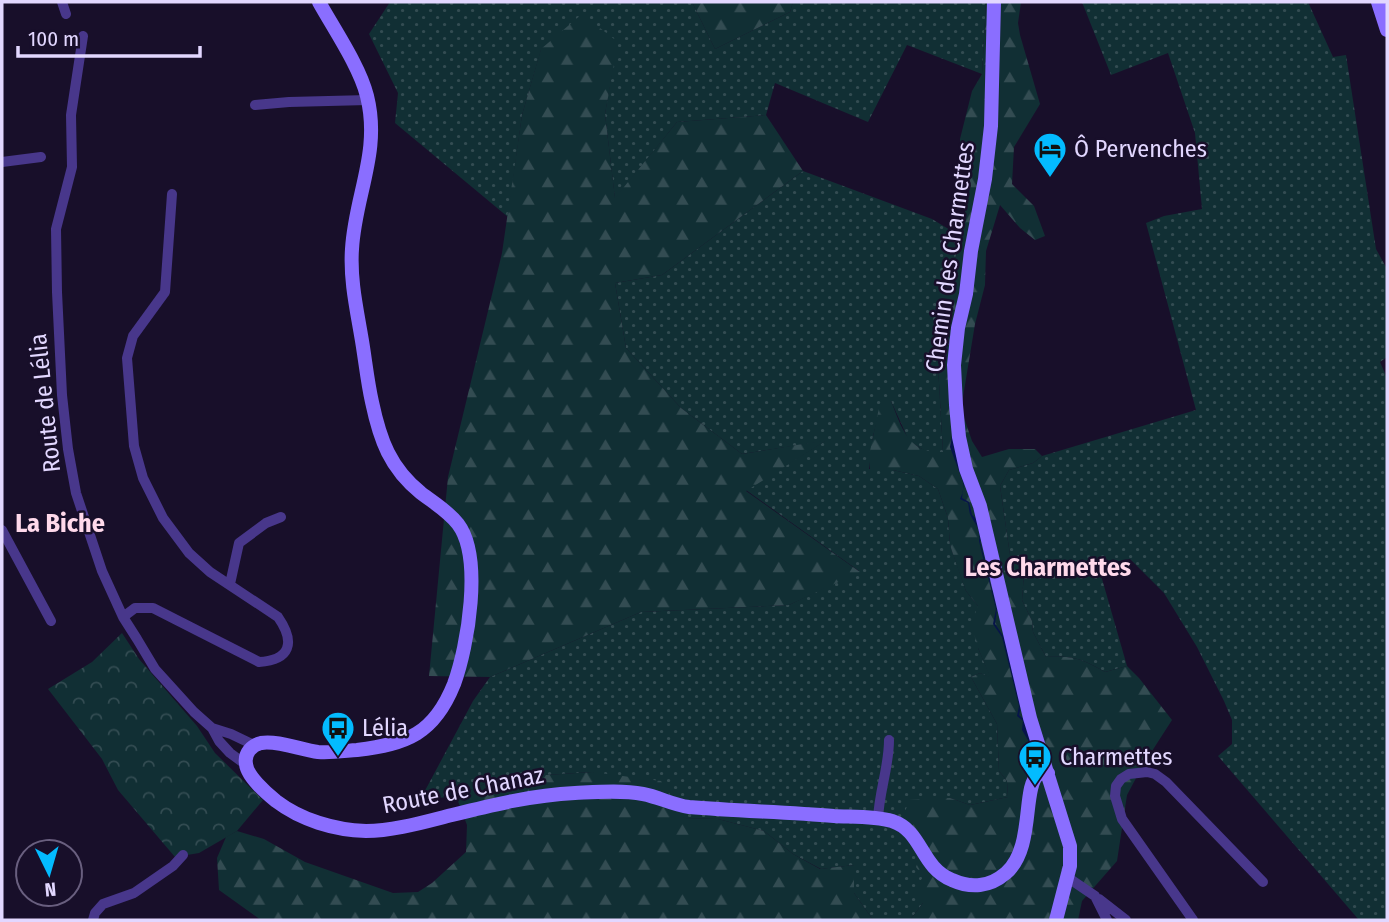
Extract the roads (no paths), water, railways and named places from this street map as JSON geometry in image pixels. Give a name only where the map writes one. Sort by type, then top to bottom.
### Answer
[{"type":"street","points":[[62,2],[66,14]]},
{"type":"street","points":[[246,764],[247,754],[254,745],[265,742],[334,752],[372,748],[415,736],[443,706],[453,684],[465,641],[470,609],[471,563],[462,529],[452,517],[408,482],[395,467],[383,446],[372,403],[352,277],[352,245],[371,152],[372,125],[360,76],[319,2]]},
{"type":"street","name":"Chemin des Charmettes","points":[[994,2],[987,166],[958,328],[954,365],[956,405],[959,438],[966,468],[980,506],[1026,705],[1044,774],[1070,846],[1070,866],[1056,920]]},
{"type":"street","points":[[1378,2],[1387,30]]},
{"type":"street","name":"Route de Lélia","points":[[83,36],[71,115],[72,167],[56,229],[62,395],[76,493],[102,571],[123,617],[155,669],[212,728],[230,753],[246,764]]},
{"type":"street","points":[[255,105],[368,100]]},
{"type":"street","points":[[2,162],[41,157]]},
{"type":"street","points":[[123,617],[135,608],[153,608],[259,662],[274,661],[284,654],[288,642],[285,628],[278,617],[210,572],[189,553],[163,518],[143,478],[134,446],[127,358],[133,336],[166,292],[172,194]]},
{"type":"street","points":[[230,584],[239,543],[266,523],[281,517]]},
{"type":"street","points":[[2,530],[51,621]]},
{"type":"street","name":"Route de Lélia","points":[[212,728],[254,745]]},
{"type":"street","points":[[878,819],[889,740]]},
{"type":"street","name":"Route de Chanaz","points":[[246,764],[263,790],[303,818],[333,827],[366,831],[391,829],[533,797],[581,792],[636,793],[682,806],[891,821],[909,831],[929,863],[941,875],[975,886],[985,885],[1012,869],[1024,841],[1031,789],[1035,778],[1044,774]]},
{"type":"street","points":[[1193,920],[1122,820],[1117,808],[1116,786],[1129,774],[1147,772],[1166,782],[1263,882]]},
{"type":"street","points":[[93,920],[103,904],[134,893],[183,856]]},
{"type":"street","points":[[1067,877],[1126,920]]},
{"type":"street","points":[[1095,896],[1107,920]]},
{"type":"place","name":"Ô Pervenches","points":[[1050,179]]},
{"type":"place","name":"Lélia","points":[[338,758]]},
{"type":"place","name":"Charmettes","points":[[1035,787]]},
{"type":"district","name":"La Biche","points":[[60,523]]},
{"type":"district","name":"Les Charmettes","points":[[1048,567]]}]
